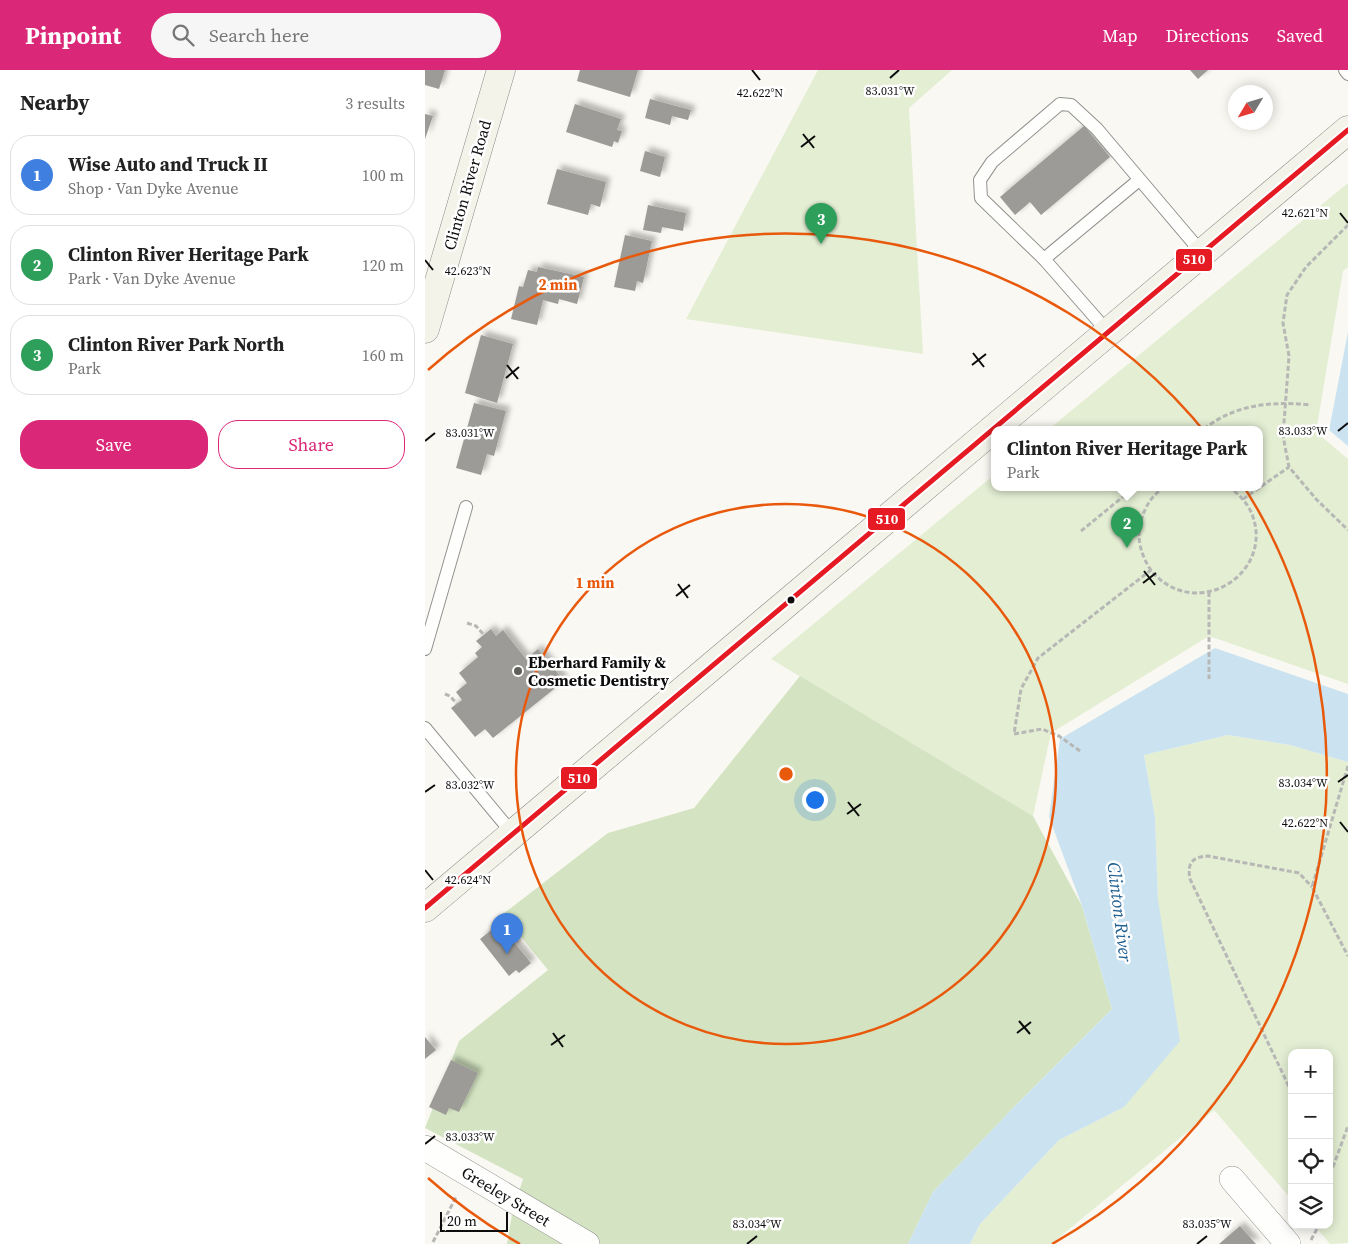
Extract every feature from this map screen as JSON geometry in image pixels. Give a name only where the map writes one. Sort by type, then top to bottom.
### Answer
[{"type":"main road","name":"Clinton River Road","points":[[425,329],[501,70]]},
{"type":"main road","points":[[996,426],[1348,130]]},
{"type":"main road","points":[[425,908],[991,430]]},
{"type":"street","name":"Greeley Street","points":[[425,1148],[587,1244]]},
{"type":"street","points":[[1232,1179],[1288,1244]]},
{"type":"lane","points":[[1345,70],[1348,74]]},
{"type":"lane","points":[[1107,332],[1044,259],[981,198],[980,180],[992,162],[1060,104],[1071,104],[1097,129],[1202,253]]},
{"type":"lane","points":[[1044,259],[1139,180]]},
{"type":"lane","points":[[425,649],[466,507]]},
{"type":"lane","points":[[425,728],[513,834]]},
{"type":"path","points":[[1348,225],[1307,267],[1287,295],[1283,323],[1289,356],[1283,436],[1289,467],[1316,499],[1348,530]]},
{"type":"path","points":[[1208,426],[1214,421],[1248,406],[1285,402],[1311,405]]},
{"type":"path","points":[[1263,486],[1289,467]]},
{"type":"path","points":[[1081,531],[1130,491]]},
{"type":"path","points":[[1158,491],[1149,502],[1141,519],[1139,537],[1143,555],[1151,570],[1163,582],[1177,590],[1193,593],[1209,592],[1227,585],[1242,572],[1252,556],[1256,536],[1253,517],[1243,500],[1234,491]]},
{"type":"path","points":[[1243,500],[1256,491]]},
{"type":"path","points":[[1080,751],[1059,736],[1042,729],[1014,734],[1021,689],[1038,658],[1151,570]]},
{"type":"path","points":[[1209,592],[1209,679]]},
{"type":"path","points":[[467,623],[476,626],[484,635]]},
{"type":"path","points":[[445,694],[450,696],[457,704]]},
{"type":"path","points":[[1313,887],[1348,766]]},
{"type":"path","points":[[1288,1085],[1190,879],[1189,871],[1194,859],[1199,856],[1208,856],[1299,873],[1313,887],[1348,956]]},
{"type":"path","points":[[1333,1166],[1348,1126]]},
{"type":"path","points":[[433,1242],[455,1197]]},
{"type":"path","points":[[1310,1243],[1317,1229]]},
{"type":"green space","points":[[818,70],[952,70],[909,108],[923,354],[686,319]]},
{"type":"green space","points":[[1348,183],[1348,267],[1343,271],[1316,432],[1348,459],[1348,684],[1209,636],[1051,733],[1033,816],[771,659],[991,477],[991,491],[1263,491],[1263,426],[1053,426]]},
{"type":"green space","points":[[800,676],[1033,816],[1082,906],[1112,1009],[1016,1105],[933,1192],[908,1244],[507,1244],[512,1214],[523,1179],[425,1128],[459,1041],[548,970],[503,914],[608,833],[694,808]]},
{"type":"green space","points":[[1228,735],[1290,745],[1348,762],[1348,1243],[1330,1244],[1317,1229],[1333,1229],[1333,1049],[1288,1049],[1288,1195],[1214,1110],[1051,1244],[970,1244],[980,1224],[1059,1140],[1124,1107],[1158,900],[1155,817],[1144,755]]},
{"type":"water","points":[[1348,332],[1348,446],[1329,430]]},
{"type":"water","name":"Clinton River","points":[[1215,648],[1348,694],[1348,762],[1290,745],[1228,735],[1144,755],[1155,817],[1158,900],[1180,1041],[1124,1107],[1059,1140],[980,1224],[970,1244],[908,1244],[933,1192],[1016,1105],[1112,1009],[1082,906],[1049,817],[1060,739]]},
{"type":"building","points":[[425,70],[445,70],[439,89],[425,85]]},
{"type":"building","points":[[580,70],[638,70],[630,97],[577,81]]},
{"type":"building","points":[[1190,70],[1208,70],[1198,79]]},
{"type":"building","points":[[650,99],[691,110],[688,120],[672,116],[670,125],[645,118]]},
{"type":"building","points":[[575,104],[621,119],[617,130],[622,131],[618,143],[614,141],[612,147],[566,132]]},
{"type":"building","points":[[425,114],[433,116],[425,139]]},
{"type":"building","points":[[1084,126],[1110,157],[1041,215],[1030,202],[1015,215],[1000,197]]},
{"type":"building","points":[[645,151],[665,157],[660,177],[640,171]]},
{"type":"building","points":[[557,169],[606,182],[600,207],[591,204],[588,215],[547,204]]},
{"type":"building","points":[[648,205],[686,213],[683,231],[662,227],[661,233],[643,230]]},
{"type":"building","points":[[625,235],[652,241],[643,283],[637,281],[635,291],[614,287]]},
{"type":"building","points":[[538,267],[584,277],[577,304],[559,299],[558,304],[543,300],[537,325],[511,319],[519,286],[523,287],[528,270],[537,272]]},
{"type":"building","points":[[481,335],[513,344],[497,403],[465,393]]},
{"type":"building","points":[[474,403],[506,411],[494,456],[487,454],[481,475],[456,468]]},
{"type":"building","name":"Eberhard Family & Cosmetic Dentistry","points":[[491,629],[496,636],[503,630],[526,659],[538,649],[564,681],[493,738],[485,729],[475,737],[451,708],[462,700],[456,692],[467,683],[459,673],[478,657],[475,653],[482,647],[476,641]]},
{"type":"building","points":[[499,924],[531,963],[519,973],[516,970],[509,976],[480,939]]},
{"type":"building","points":[[425,1037],[436,1050],[425,1059]]},
{"type":"building","points":[[451,1060],[478,1073],[459,1112],[449,1108],[446,1115],[429,1107]]},
{"type":"building","points":[[1240,1226],[1256,1244],[1219,1244]]},
{"type":"transit line","name":"510","points":[[997,426],[1348,130]]},
{"type":"transit line","name":"510","points":[[425,908],[991,431]]},
{"type":"place","name":"Clinton River Park North","points":[[821,244]]},
{"type":"place","name":"Clinton River Heritage Park","points":[[1127,548]]},
{"type":"place","name":"Eberhard Family & Cosmetic Dentistry","points":[[518,671]]},
{"type":"place","name":"Wise Auto and Truck II","points":[[507,954]]}]
